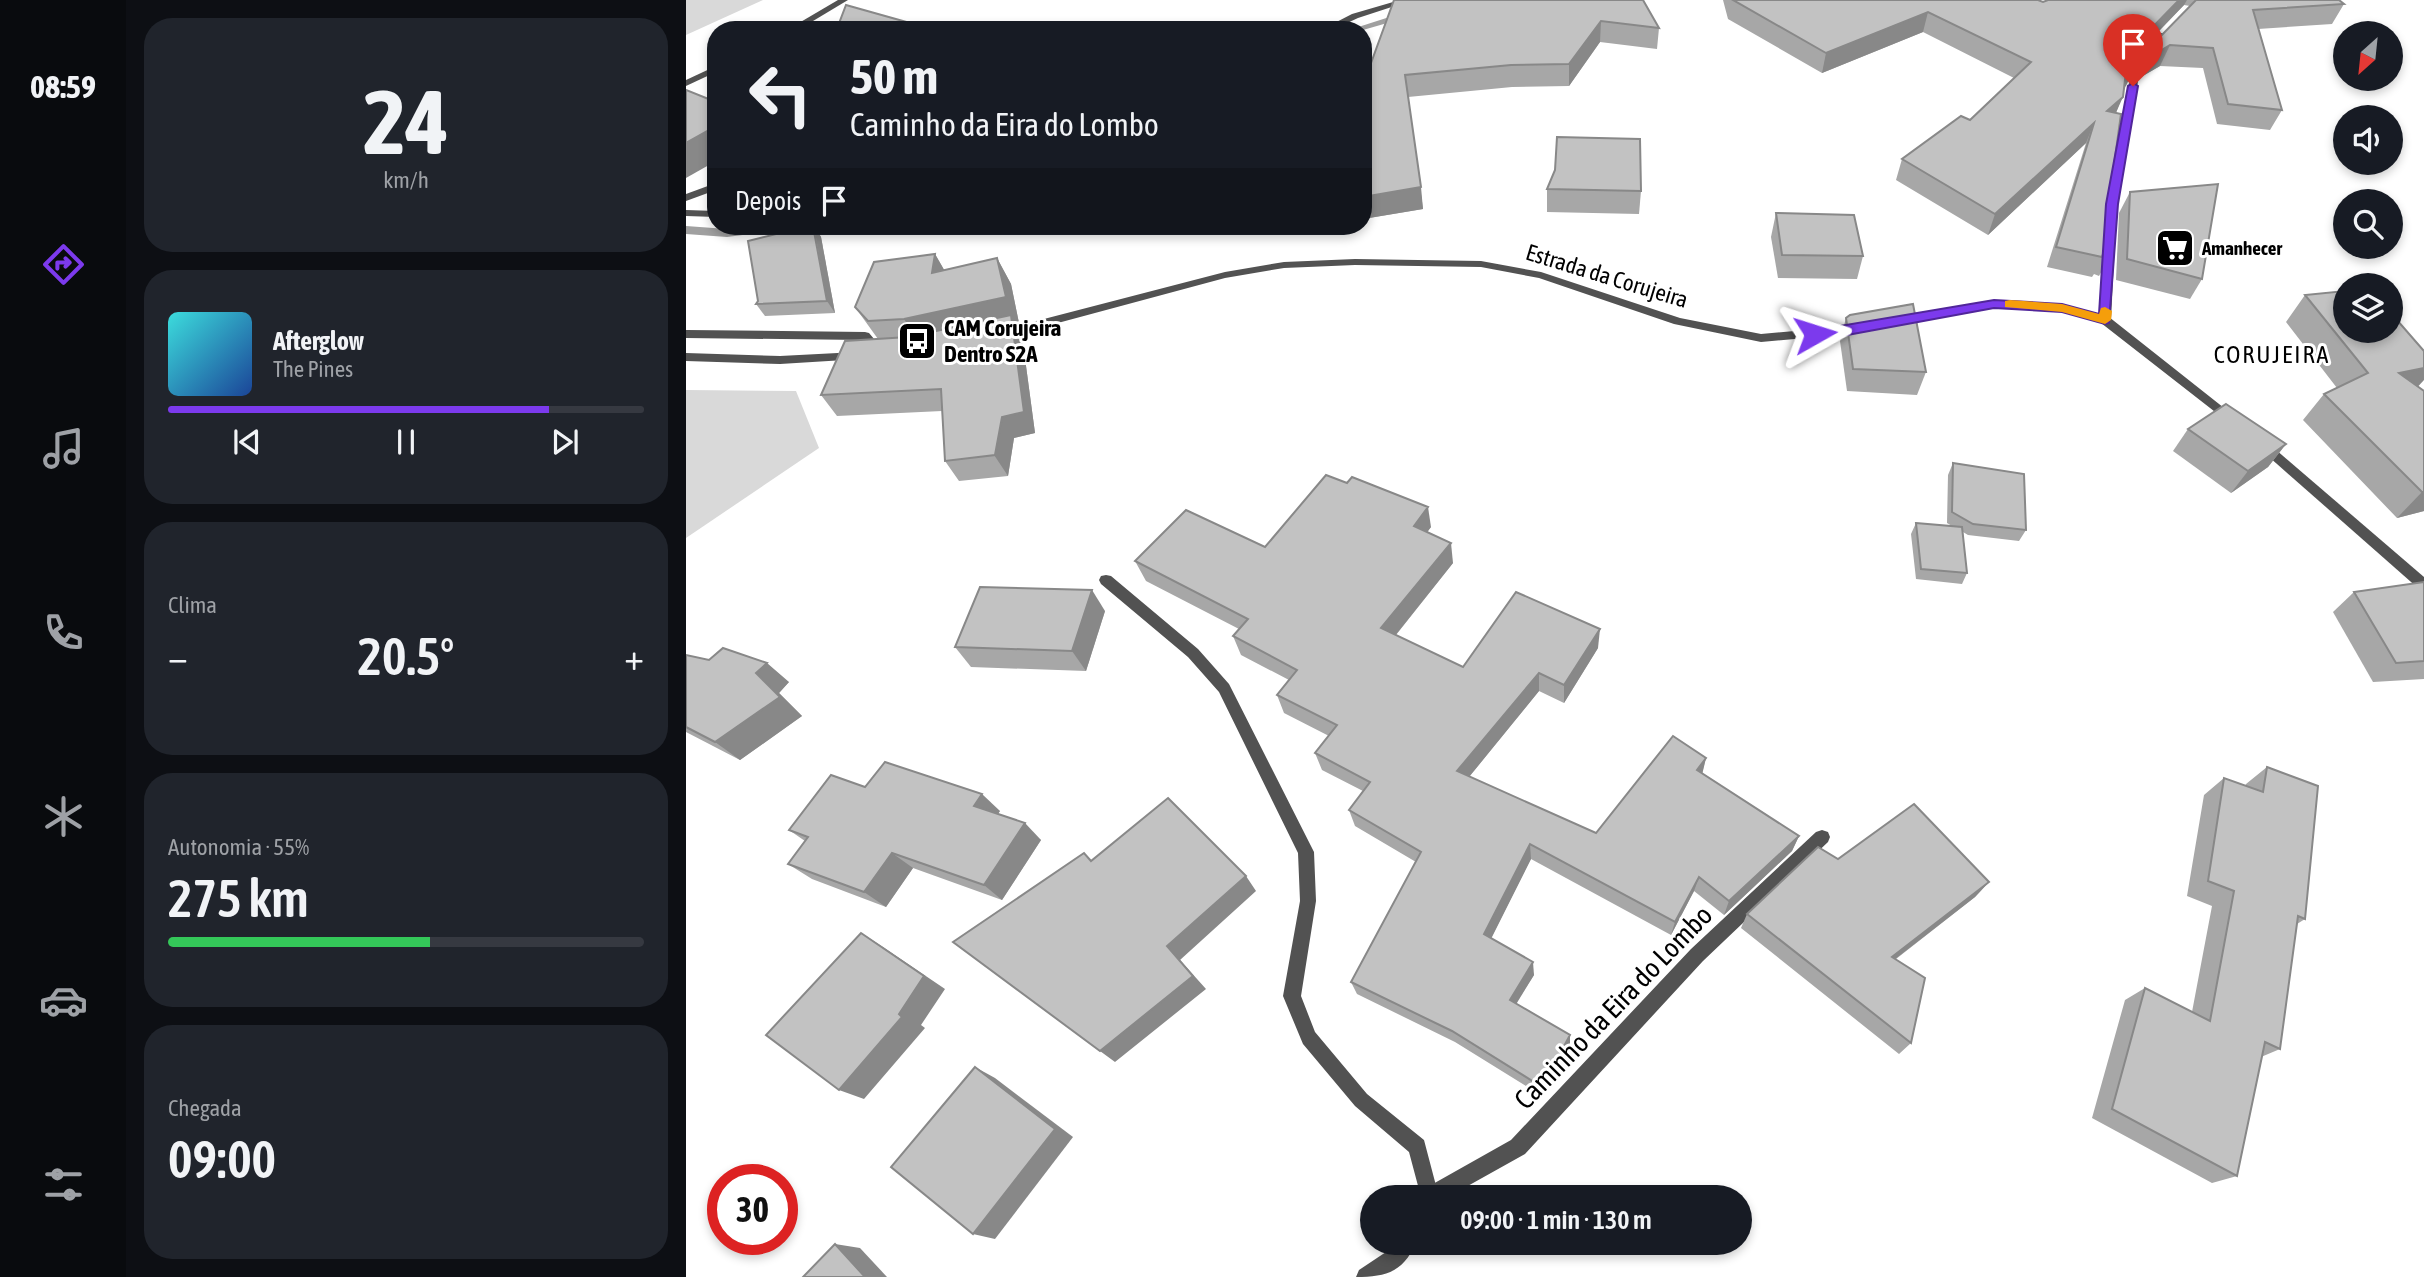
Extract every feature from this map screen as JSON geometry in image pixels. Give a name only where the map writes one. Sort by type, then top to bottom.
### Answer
[{"type":"street","points":[[807,21],[844,0]]},
{"type":"street","points":[[1344,21],[1409,0]]},
{"type":"street","points":[[2105,320],[2112,204],[2137,62],[2172,27]]},
{"type":"street","points":[[686,83],[707,73]]},
{"type":"street","points":[[686,198],[707,190]]},
{"type":"street","points":[[686,213],[707,214]]},
{"type":"street","name":"Estrada da Corujeira","points":[[993,336],[1225,275],[1284,265],[1355,262],[1480,264],[1541,275],[1678,321],[1761,338],[1842,332],[1994,304],[2062,308],[2105,320],[2243,428]]},
{"type":"street","points":[[686,334],[865,336],[882,355]]},
{"type":"street","points":[[686,357],[780,360],[895,354]]},
{"type":"street","points":[[2254,437],[2424,585]]},
{"type":"street","points":[[1106,580],[1193,653],[1224,688],[1306,852],[1308,901],[1292,996],[1309,1038],[1361,1100],[1417,1147],[1428,1185]]},
{"type":"street","name":"Caminho da Eira do Lombo","points":[[1452,1185],[1518,1147],[1697,955],[1822,837]]},
{"type":"street","points":[[1366,1277],[1399,1255]]},
{"type":"shaded area","points":[[686,0],[763,0],[717,21],[707,21],[707,25],[686,35]]},
{"type":"shaded area","points":[[686,390],[796,391],[819,448],[686,538]]},
{"type":"building","points":[[1394,0],[1643,0],[1659,28],[1601,21],[1569,64],[1511,65],[1405,75],[1421,187],[1372,195],[1372,60]]},
{"type":"building","points":[[1733,0],[2179,0],[2140,40],[2135,66],[2126,71],[2123,97],[2107,111],[2121,114],[2110,194],[2113,194],[2110,256],[2103,254],[2102,257],[2056,247],[2094,123],[1995,214],[1902,159],[1961,116],[1970,120],[2031,62],[1928,12],[1826,53]]},
{"type":"building","points":[[2196,0],[2339,0],[2344,4],[2253,10],[2282,110],[2228,104],[2213,48],[2170,45],[2150,57],[2153,44]]},
{"type":"building","points":[[846,5],[903,21],[840,21]]},
{"type":"building","points":[[686,90],[707,98],[707,131],[686,143]]},
{"type":"building","points":[[1557,137],[1640,139],[1641,191],[1547,189],[1555,170]]},
{"type":"building","points":[[2218,184],[2202,279],[2127,259],[2130,192]]},
{"type":"building","points":[[1776,213],[1854,215],[1863,256],[1782,255]]},
{"type":"building","points":[[772,235],[815,235],[827,301],[756,304],[758,301],[748,241]]},
{"type":"building","points":[[935,254],[932,273],[997,258],[1006,297],[904,319],[868,321],[855,307],[874,262]]},
{"type":"building","points":[[2333,292],[2333,330],[2305,295]]},
{"type":"building","points":[[1913,304],[1926,372],[1853,369],[1846,318],[1850,315]]},
{"type":"building","points":[[1011,315],[1024,412],[1002,417],[995,455],[945,461],[941,389],[821,395],[845,341],[908,337]]},
{"type":"building","points":[[2403,327],[2424,351],[2424,368],[2399,373],[2424,391],[2424,492],[2324,394],[2368,373],[2344,343],[2403,343]]},
{"type":"building","points":[[2226,404],[2286,444],[2248,471],[2188,429]]},
{"type":"building","points":[[1953,463],[2024,474],[2026,530],[1973,524],[1952,512]]},
{"type":"building","points":[[1326,475],[1347,483],[1352,477],[1428,507],[1414,526],[1451,543],[1381,628],[1463,667],[1516,592],[1600,629],[1564,685],[1539,673],[1457,771],[1596,833],[1673,736],[1706,758],[1697,770],[1799,836],[1729,901],[1699,877],[1675,922],[1530,844],[1484,934],[1533,962],[1510,1000],[1570,1035],[1542,1087],[1452,1031],[1351,982],[1421,852],[1349,810],[1370,782],[1315,753],[1337,725],[1277,695],[1297,670],[1233,636],[1248,619],[1135,561],[1186,510],[1265,547]]},
{"type":"building","points":[[1916,523],[1962,527],[1967,573],[1921,569]]},
{"type":"building","points":[[2424,582],[2424,661],[2396,663],[2354,592]]},
{"type":"building","points":[[980,587],[1092,590],[1072,651],[955,647]]},
{"type":"building","points":[[723,648],[767,663],[756,673],[780,697],[715,742],[686,727],[686,655],[709,660]]},
{"type":"building","points":[[885,762],[982,794],[974,806],[1025,823],[984,885],[892,853],[864,892],[788,864],[808,837],[789,830],[831,775],[865,787]]},
{"type":"building","points":[[2267,767],[2318,786],[2305,919],[2298,916],[2280,1049],[2265,1042],[2237,1176],[2112,1109],[2145,988],[2210,1021],[2234,891],[2208,881],[2224,778],[2263,792]]},
{"type":"building","points":[[1168,798],[1246,876],[1167,946],[1193,976],[1100,1051],[953,942],[1084,853],[1091,861]]},
{"type":"building","points":[[1914,804],[1989,882],[1892,957],[1925,978],[1911,1043],[1747,914],[1818,847],[1838,859]]},
{"type":"building","points":[[861,933],[924,976],[899,1014],[902,1017],[839,1090],[766,1035]]},
{"type":"building","points":[[975,1067],[1055,1129],[973,1234],[891,1167]]},
{"type":"building","points":[[835,1244],[865,1277],[803,1277]]},
{"type":"waterway","points":[[1372,25],[1405,15]]},
{"type":"waterway","points":[[686,230],[707,232]]},
{"type":"slow traffic","points":[[2010,304],[2062,308],[2105,320],[2105,311]]},
{"type":"place","name":"Amanhecer","points":[[2175,248]]},
{"type":"place","name":"CAM Corujeira Dentro S2A","points":[[917,341]]},
{"type":"district","name":"CORUJEIRA","points":[[2272,355]]},
{"type":"route","points":[[1815,334],[1842,332],[1994,304],[2062,308],[2105,320],[2112,204],[2133,86]]}]
